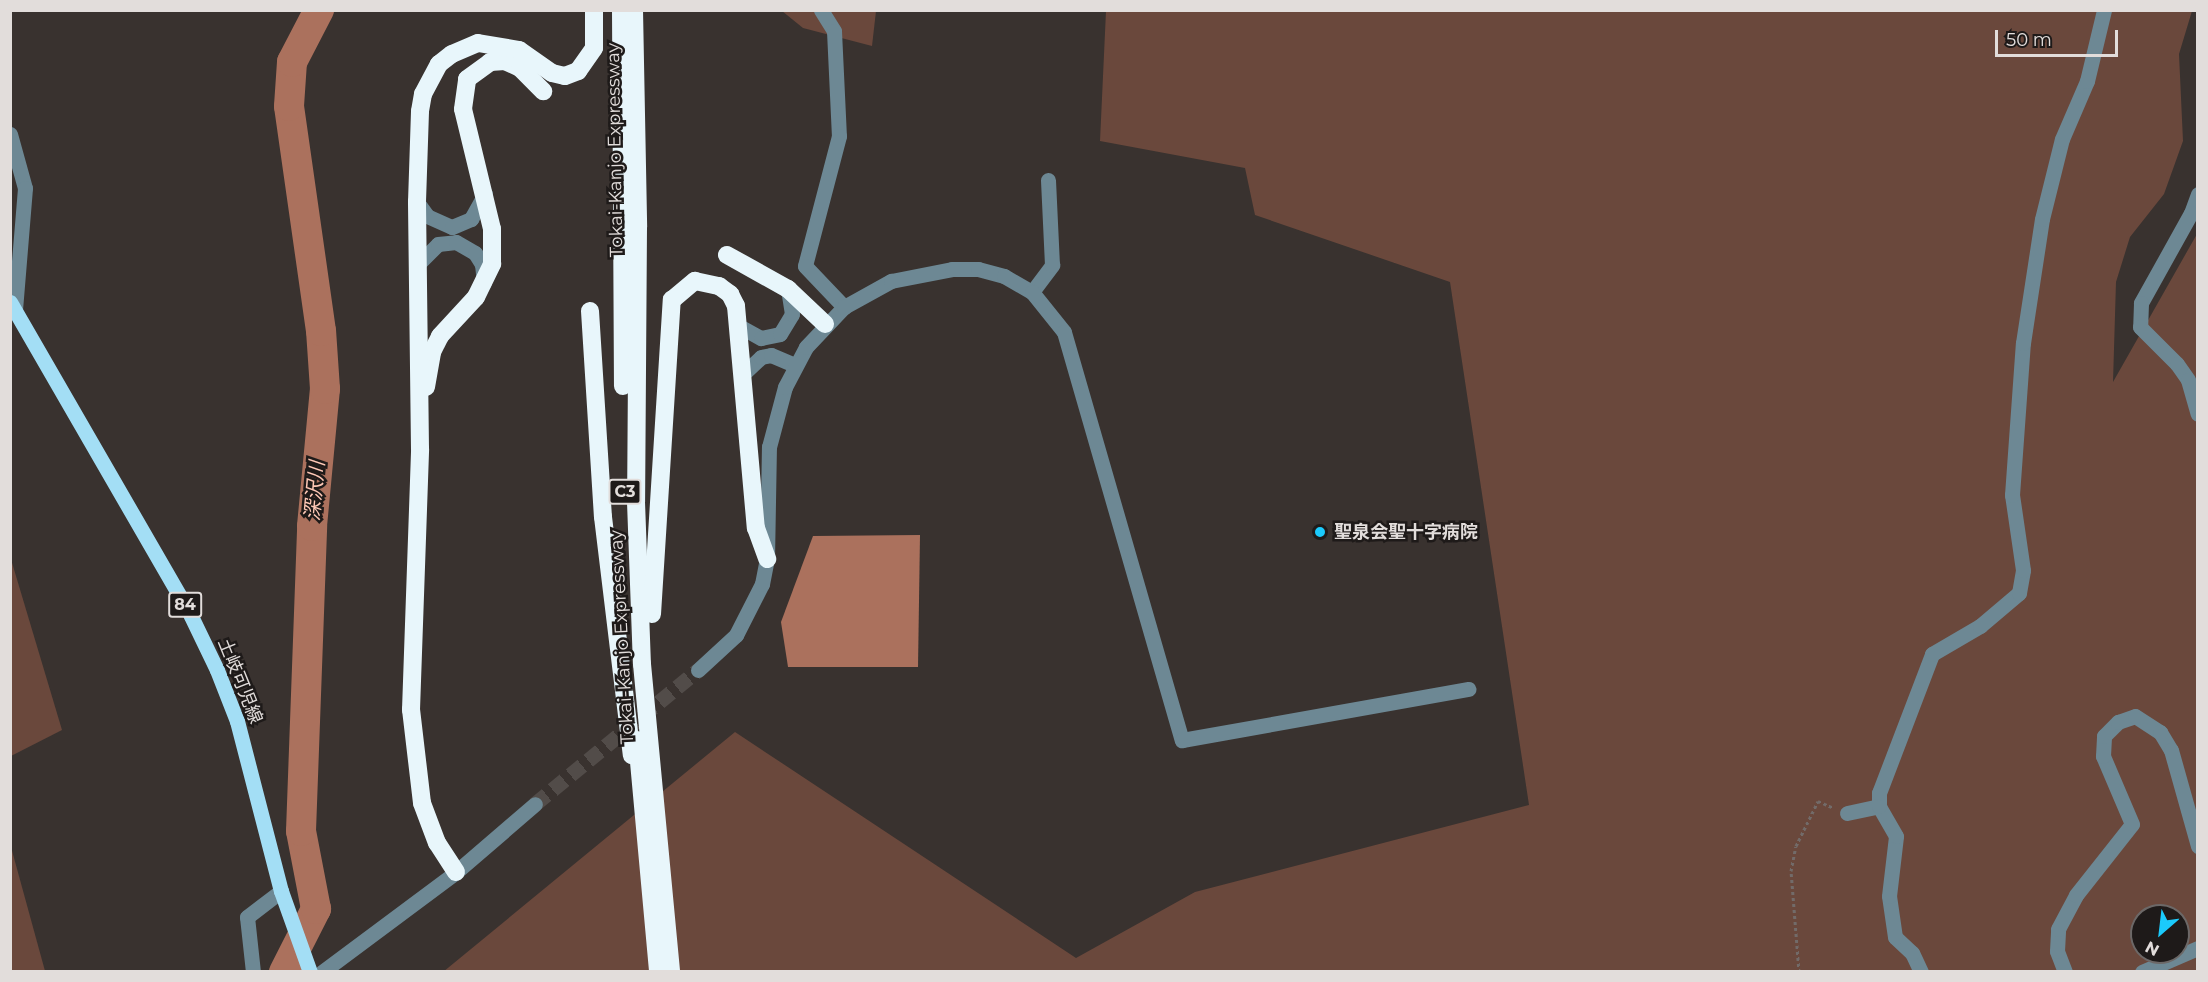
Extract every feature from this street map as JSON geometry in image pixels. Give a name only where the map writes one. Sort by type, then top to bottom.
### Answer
[{"type":"highway","points":[[456,872],[437,843],[422,803],[414,751],[411,710],[420,448],[417,202],[420,111],[423,94],[440,64],[464,48],[492,43],[519,50],[552,73],[571,74],[586,63],[594,48],[594,10]]},
{"type":"highway","name":"Tokai-Kanjo Expressway","points":[[621,10],[624,463],[639,783],[658,972]]},
{"type":"highway","name":"Tokai-Kanjo Expressway","points":[[634,10],[638,227],[636,502],[642,664],[671,972]]},
{"type":"highway","points":[[420,448],[432,352],[440,336],[484,283],[493,246],[485,194],[463,109],[467,79],[490,62],[505,62],[520,68],[543,91]]},
{"type":"highway","points":[[728,255],[788,289],[825,324]]},
{"type":"highway","points":[[663,882],[666,849],[654,711],[652,592],[672,300],[695,281],[719,286],[730,294],[736,306],[744,373],[756,528],[767,559]]},
{"type":"highway","points":[[590,311],[603,517],[625,678],[635,793],[648,860]]},
{"type":"main road","name":"土岐可児線","points":[[13,305],[191,616],[217,670],[237,721],[281,891],[296,935],[314,971]]},
{"type":"street","points":[[821,10],[834,31],[839,136],[806,266],[844,307]]},
{"type":"street","points":[[1921,972],[1912,953],[1895,937],[1889,896],[1896,836],[1879,806],[1879,793],[1932,654],[1980,626],[2019,593],[2023,570],[2012,495],[2023,343],[2042,219],[2062,139],[2090,71],[2104,10]]},
{"type":"street","points":[[10,134],[25,188],[13,305]]},
{"type":"street","points":[[1032,292],[1052,265],[1048,180]]},
{"type":"street","points":[[417,202],[427,216],[452,227],[471,219],[485,194]]},
{"type":"street","points":[[2198,194],[2191,213],[2141,303],[2140,327],[2182,372],[2198,414]]},
{"type":"street","points":[[418,264],[438,244],[456,242],[475,253],[482,264],[484,283]]},
{"type":"street","points":[[698,670],[736,635],[762,584],[767,559],[769,447],[777,411],[794,365],[825,324],[844,307],[891,281],[952,269],[978,269],[1004,276],[1032,292],[1064,332],[1182,740],[1469,689]]},
{"type":"street","points":[[739,326],[761,338],[780,334],[792,314],[788,289]]},
{"type":"street","points":[[744,373],[761,357],[771,355],[794,365]]},
{"type":"street","points":[[2065,972],[2057,951],[2058,929],[2076,895],[2132,824],[2103,756],[2104,736],[2118,722],[2135,716],[2160,732],[2171,750],[2198,846]]},
{"type":"street","points":[[314,971],[456,872],[536,804]]},
{"type":"street","points":[[1847,813],[1879,806]]},
{"type":"street","points":[[253,972],[247,918],[281,891]]},
{"type":"street","points":[[2142,972],[2198,948]]},
{"type":"path","points":[[1798,972],[1791,871],[1796,846],[1818,801],[1847,813]]},
{"type":"shaded area","points":[[782,11],[876,11],[872,46],[803,28]]},
{"type":"shaded area","points":[[1106,11],[2192,11],[2179,54],[2183,141],[2164,194],[2130,237],[2116,282],[2113,382],[2197,234],[2197,971],[443,972],[735,732],[1076,958],[1195,892],[1529,805],[1450,282],[1255,215],[1245,168],[1100,141]]},
{"type":"shaded area","points":[[920,535],[918,667],[788,667],[781,622],[813,536]]},
{"type":"shaded area","points":[[10,556],[62,730],[11,756],[10,756]]},
{"type":"shaded area","points":[[11,847],[45,971],[11,971]]},
{"type":"waterway","name":"深沢川","points":[[284,972],[316,909],[301,831],[312,526],[325,389],[321,331],[289,106],[292,62],[319,10]]},
{"type":"tunnel","points":[[535,804],[698,670]]},
{"type":"place","name":"聖泉会聖十字病院","points":[[1320,532]]}]
